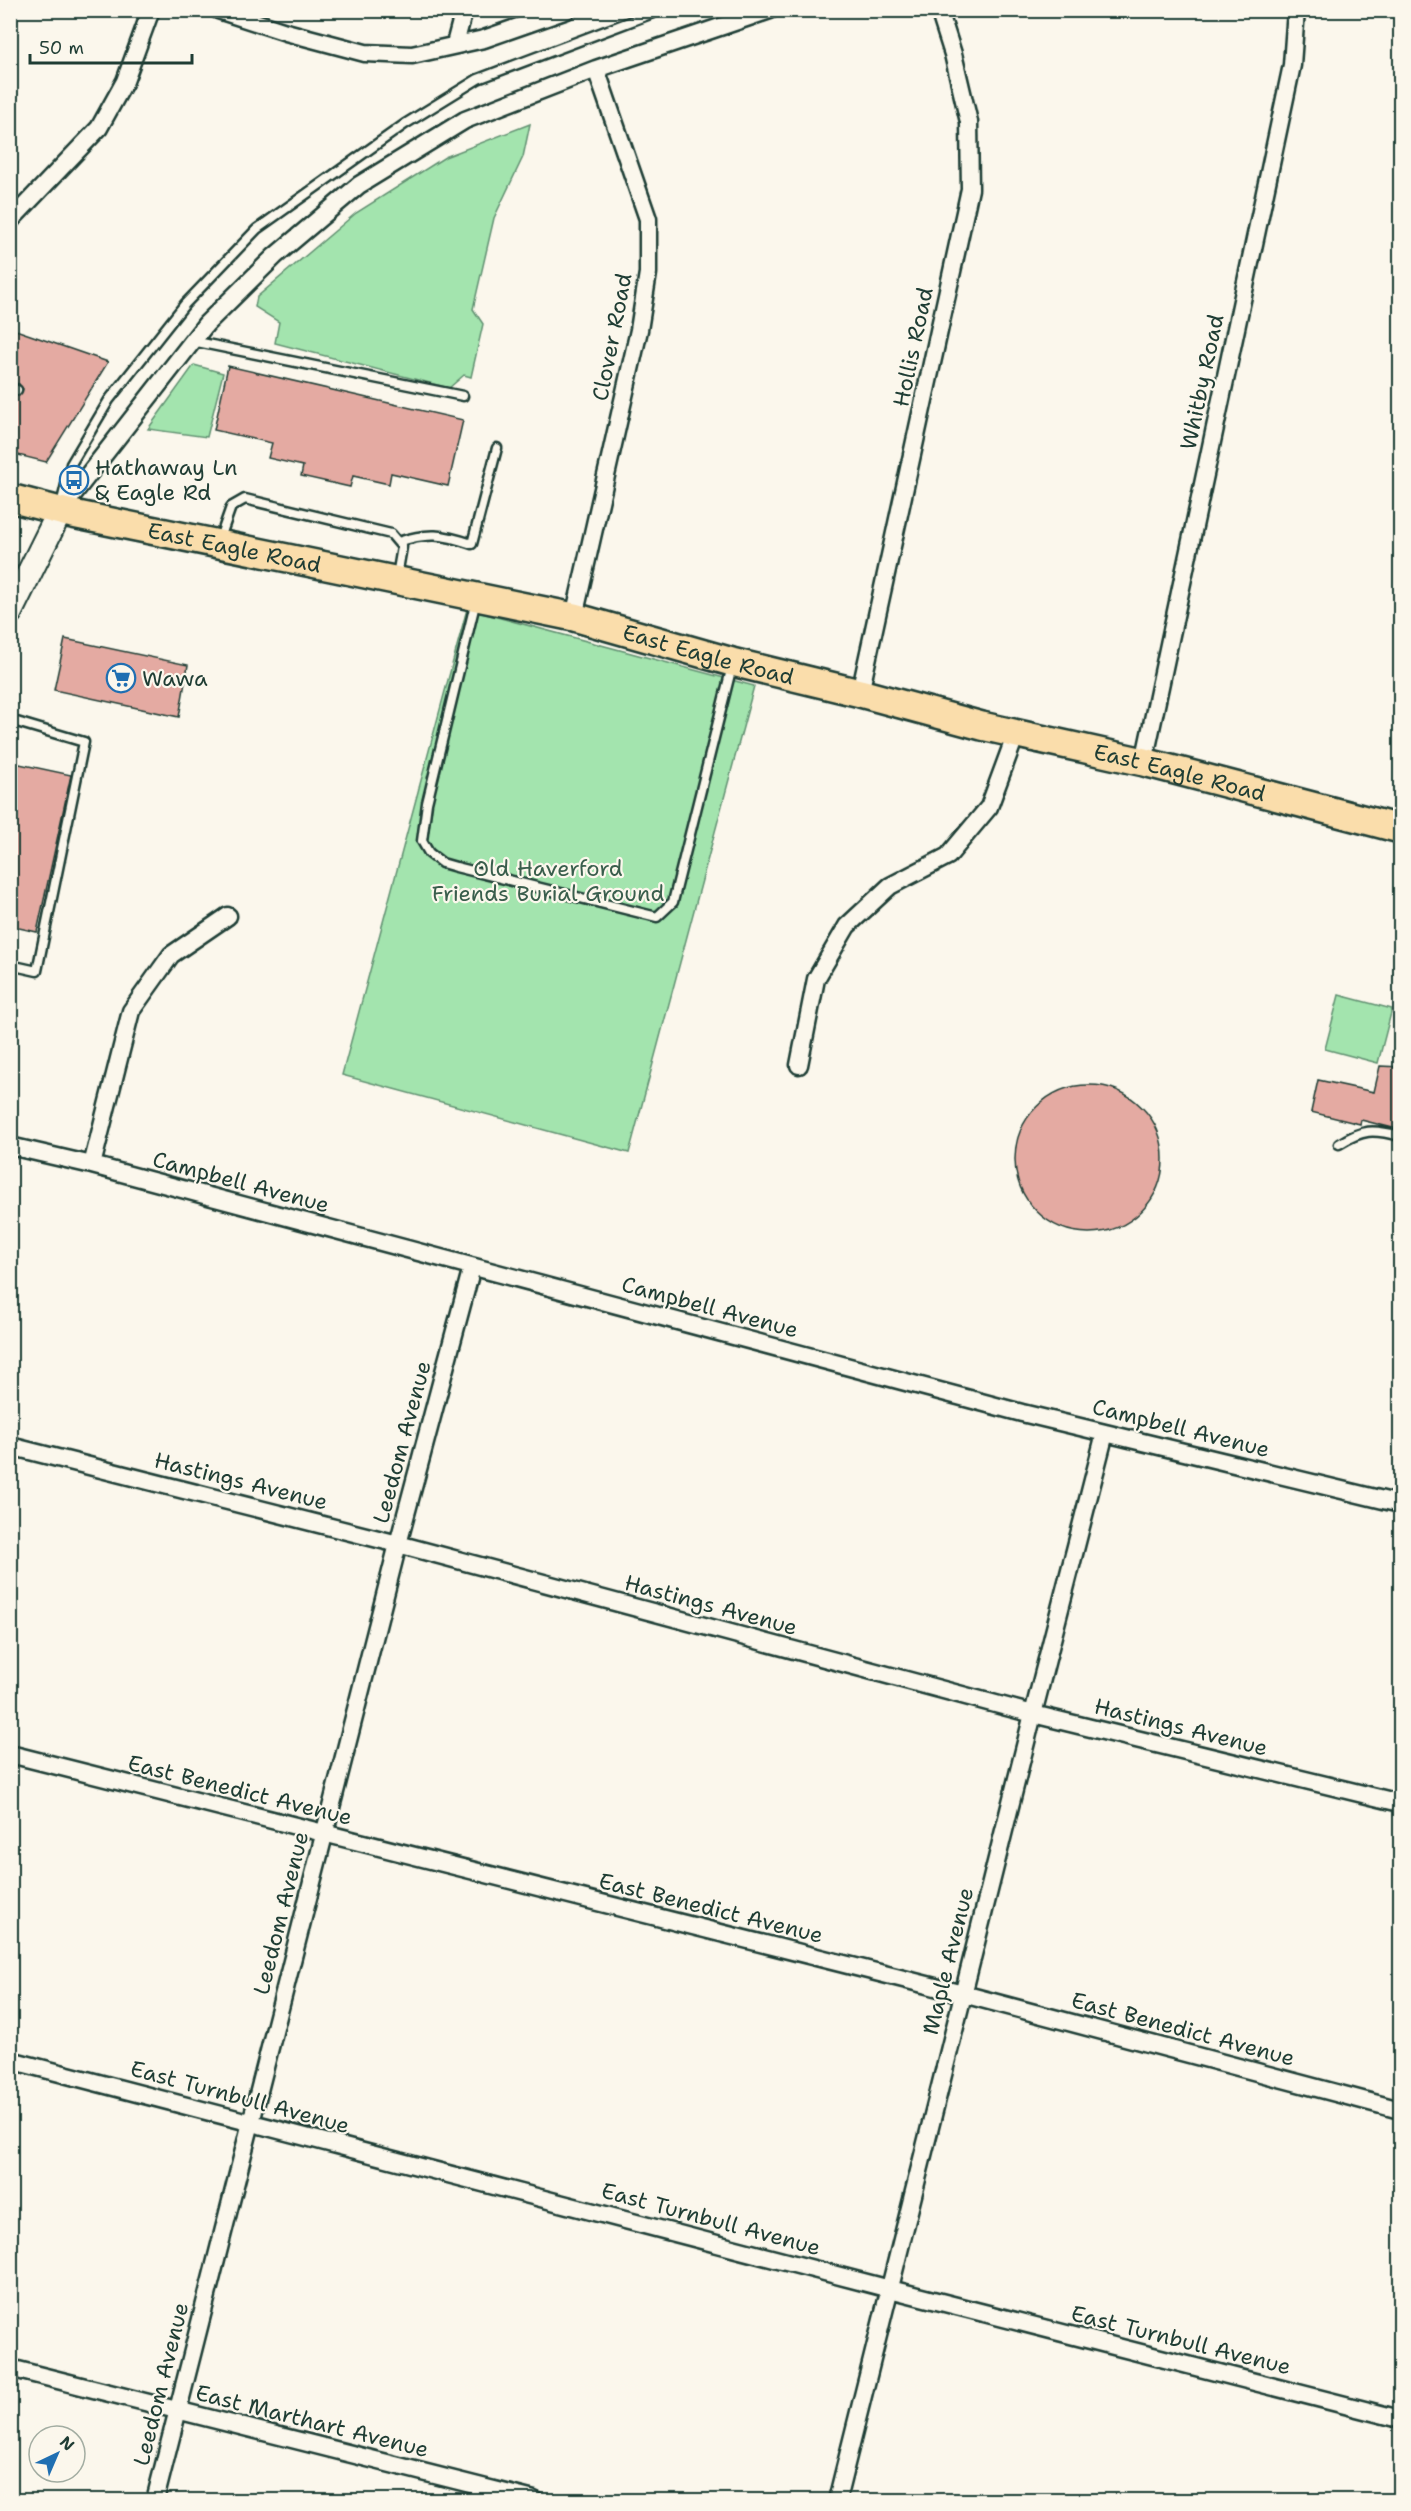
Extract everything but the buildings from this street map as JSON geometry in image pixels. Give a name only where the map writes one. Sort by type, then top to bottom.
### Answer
[{"type":"main road","name":"East Eagle Road","points":[[10,498],[60,512],[574,617],[732,663],[860,693],[1016,734],[1144,762],[1401,829]]},
{"type":"street","points":[[10,221],[99,128],[125,81],[151,10]]},
{"type":"street","points":[[218,10],[286,32],[365,53],[412,55],[484,39],[567,10]]},
{"type":"street","points":[[456,44],[464,10]]},
{"type":"street","points":[[10,612],[60,512],[192,341],[275,255],[359,185],[465,120],[596,69],[770,10]]},
{"type":"street","name":"Hollis Road","points":[[860,693],[970,189],[969,122],[939,10]]},
{"type":"street","name":"Whitby Road","points":[[1144,762],[1292,65],[1296,10]]},
{"type":"street","name":"Clover Road","points":[[574,617],[639,330],[648,273],[648,219],[596,69]]},
{"type":"street","points":[[799,1065],[816,979],[847,926],[890,886],[948,856],[989,807],[1016,734]]},
{"type":"street","points":[[92,1165],[131,1011],[171,955],[228,916]]},
{"type":"street","name":"Campbell Avenue","points":[[10,1146],[92,1165],[1106,1433],[1401,1504]]},
{"type":"street","name":"Leedom Avenue","points":[[155,2500],[398,1544],[472,1267]]},
{"type":"street","name":"Maple Avenue","points":[[837,2500],[1033,1714],[1106,1433]]},
{"type":"street","name":"Hastings Avenue","points":[[10,1446],[398,1544],[1033,1714],[1401,1803]]},
{"type":"street","name":"East Benedict Avenue","points":[[10,1754],[324,1835],[963,1994],[1401,2110]]},
{"type":"street","name":"East Turnbull Avenue","points":[[10,2061],[890,2289],[1401,2418]]},
{"type":"street","name":"East Marthart Avenue","points":[[10,2368],[534,2500]]},
{"type":"lane","points":[[60,512],[64,482],[71,464],[110,400],[185,304],[257,229],[405,124],[478,80],[662,10]]},
{"type":"lane","points":[[192,341],[463,396]]},
{"type":"lane","points":[[398,542],[416,536],[434,534],[472,544],[497,448]]},
{"type":"lane","points":[[218,544],[231,507],[245,499],[391,534],[402,547],[397,580]]},
{"type":"lane","points":[[477,597],[427,803],[422,841],[429,853],[442,863],[456,867],[657,917],[673,902],[732,663]]},
{"type":"lane","points":[[10,720],[84,742],[37,971],[10,965]]},
{"type":"lane","points":[[1339,1144],[1359,1132],[1380,1131],[1401,1136]]},
{"type":"green space","points":[[530,124],[523,157],[494,218],[473,309],[483,324],[471,377],[464,375],[449,388],[275,343],[279,322],[255,307],[257,297],[356,213],[445,157]]},
{"type":"green space","points":[[194,365],[223,373],[207,437],[148,429]]},
{"type":"green space","name":"Old Haverford Friends Burial Ground","points":[[467,609],[754,686],[629,1153],[342,1075]]},
{"type":"green space","points":[[1339,995],[1392,1009],[1378,1063],[1325,1049]]},
{"type":"place","name":"Hathaway Ln & Eagle Rd","points":[[74,480]]},
{"type":"place","name":"Wawa","points":[[121,678]]}]
